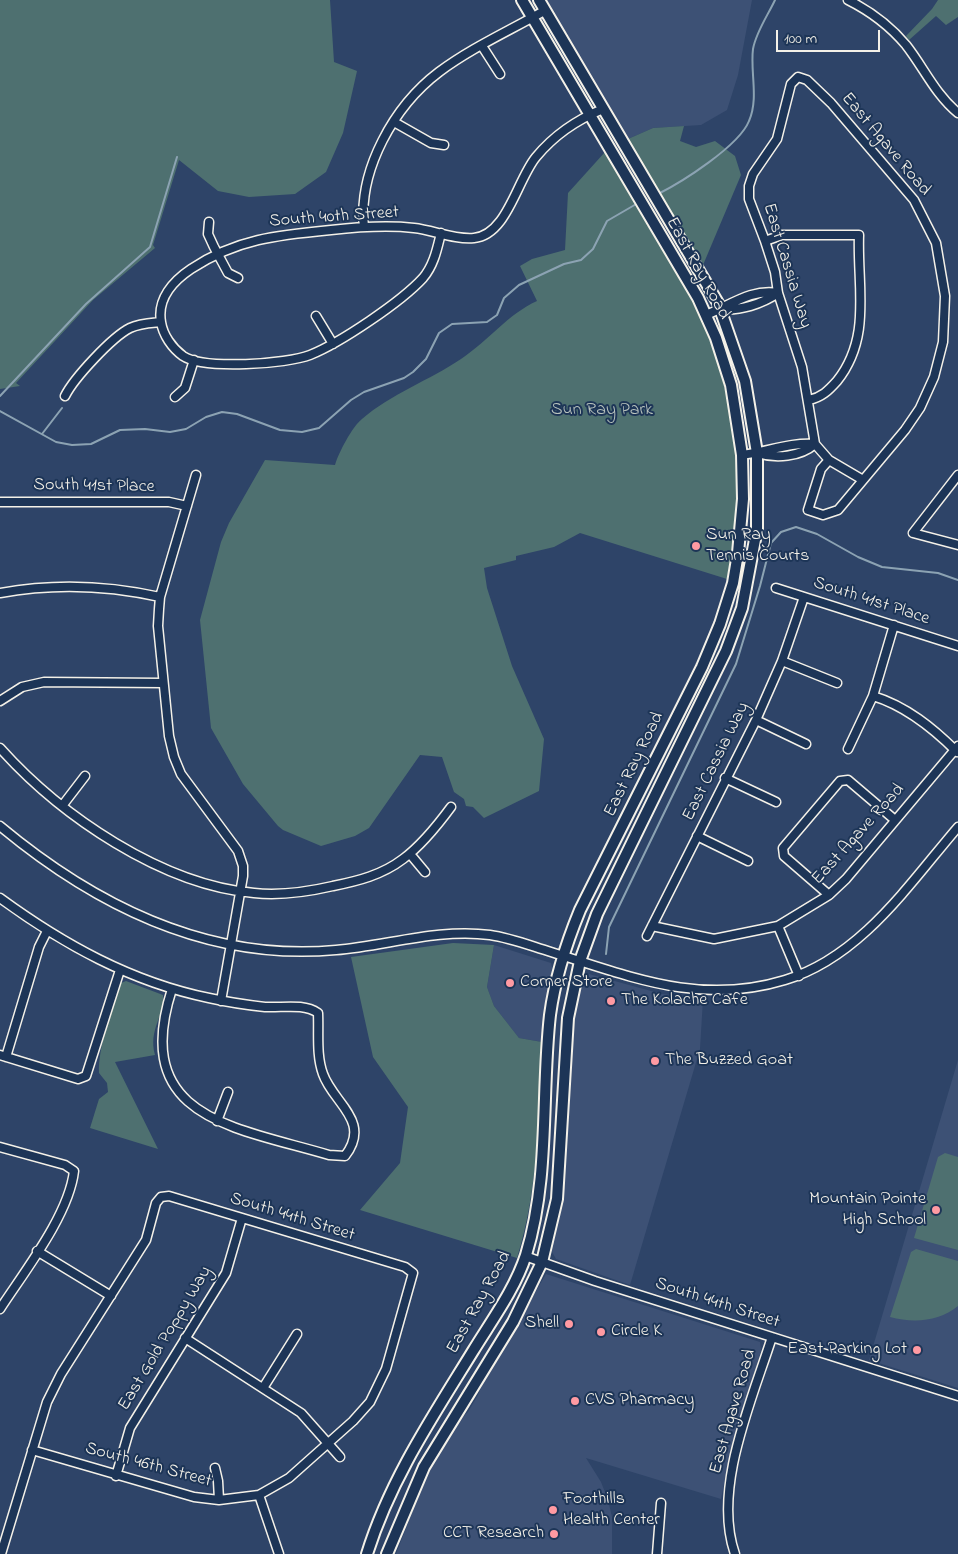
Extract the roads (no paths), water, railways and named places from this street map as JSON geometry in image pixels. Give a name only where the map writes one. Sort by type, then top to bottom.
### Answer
[{"type":"main road","name":"East Ray Road","points":[[387,1554],[424,1466],[513,1322],[542,1262],[557,1199],[571,958],[580,910],[712,646],[733,583],[741,527],[742,455],[731,385],[706,316],[522,0]]},
{"type":"main road","name":"East Ray Road","points":[[367,1554],[380,1517],[409,1456],[495,1316],[525,1256],[539,1196],[550,1017],[571,958],[597,914],[726,651],[742,608],[757,529],[757,453],[753,418],[745,380],[721,309],[660,202],[539,0]]},
{"type":"main road","points":[[640,793],[653,800]]},
{"type":"street","points":[[848,0],[869,12],[891,29],[907,46],[934,88],[958,113]]},
{"type":"street","points":[[364,227],[363,199],[372,165],[394,122],[413,96],[438,72],[544,11]]},
{"type":"street","points":[[482,46],[500,74]]},
{"type":"street","name":"East Cassia Way","points":[[798,77],[791,84],[776,139],[758,165],[749,186],[749,199],[775,272],[778,293],[802,366],[816,444]]},
{"type":"street","name":"East Agave Road","points":[[798,77],[807,80],[831,103],[914,200],[936,244],[945,296],[944,342],[934,377],[920,408],[905,430],[838,510],[823,514],[808,510],[821,469],[829,460]]},
{"type":"street","name":"South 40th Street","points":[[161,322],[160,314],[163,300],[170,286],[182,275],[218,253],[251,240],[277,235],[364,227],[415,228],[474,238],[483,236],[496,227],[535,159],[564,130],[603,109]]},
{"type":"street","points":[[394,122],[431,143],[444,145]]},
{"type":"street","points":[[209,222],[208,234],[228,273],[238,278]]},
{"type":"street","points":[[65,396],[72,382],[121,334],[145,323],[161,322],[166,337],[184,356],[207,363],[277,363],[309,355],[333,344],[409,292],[423,278],[434,258],[441,233]]},
{"type":"street","points":[[765,241],[782,235],[859,236],[858,270],[862,310],[856,346],[844,372],[825,394],[809,400]]},
{"type":"street","points":[[706,316],[721,309],[730,302],[766,291],[778,293]]},
{"type":"street","points":[[316,316],[333,344]]},
{"type":"street","points":[[175,397],[185,388],[194,360]]},
{"type":"street","points":[[742,455],[757,453],[771,458],[806,452],[816,444],[829,460],[863,480]]},
{"type":"street","points":[[196,475],[160,597],[158,626],[169,736],[176,763],[190,788],[238,851],[243,866],[241,891],[221,1001]]},
{"type":"street","points":[[958,475],[913,533],[958,545]]},
{"type":"street","name":"South 41st Place","points":[[0,502],[169,502],[187,506]]},
{"type":"street","points":[[0,593],[38,588],[84,587],[115,588],[160,597]]},
{"type":"street","name":"South 41st Place","points":[[776,588],[958,646]]},
{"type":"street","name":"East Cassia Way","points":[[648,936],[756,720],[782,661],[804,597]]},
{"type":"street","points":[[848,749],[873,696],[894,625]]},
{"type":"street","points":[[782,661],[837,683]]},
{"type":"street","points":[[0,702],[22,688],[44,682],[163,683]]},
{"type":"street","points":[[873,696],[892,702],[910,712],[957,750]]},
{"type":"street","points":[[756,720],[806,744]]},
{"type":"street","points":[[0,748],[27,776],[62,806],[102,834],[150,861],[199,881],[241,891],[284,894],[345,883],[378,874],[410,854],[432,832],[451,807]]},
{"type":"street","name":"East Agave Road","points":[[652,926],[714,939],[778,926],[829,895],[957,750]]},
{"type":"street","points":[[62,806],[85,776]]},
{"type":"street","points":[[726,778],[776,802]]},
{"type":"street","points":[[829,895],[784,856],[783,848],[840,781],[848,780],[895,820]]},
{"type":"street","points":[[0,826],[25,847],[97,896],[163,927],[231,946],[301,952],[337,950],[452,934],[474,934],[510,939],[668,987],[714,992],[751,989],[799,976],[833,958],[862,936],[958,826]]},
{"type":"street","points":[[697,836],[748,861]]},
{"type":"street","points":[[410,854],[425,872]]},
{"type":"street","points":[[0,898],[47,931],[120,970],[172,989],[221,1001],[266,1007],[310,1008],[318,1013],[319,1057],[323,1076],[348,1111],[353,1126],[350,1146],[345,1156],[329,1155],[217,1121],[202,1114],[178,1091],[169,1076],[163,1057],[162,1027],[172,989]]},
{"type":"street","points":[[778,926],[799,976]]},
{"type":"street","points":[[47,931],[39,947],[3,1056],[78,1079],[86,1076],[120,970]]},
{"type":"street","points":[[217,1121],[228,1092]]},
{"type":"street","points":[[0,1147],[65,1165],[74,1171],[73,1182],[65,1203],[0,1309]]},
{"type":"street","name":"South 44th Street","points":[[111,1296],[146,1240],[156,1203],[161,1197],[169,1196],[405,1267],[413,1273],[386,1370],[379,1388],[363,1411],[328,1443]]},
{"type":"street","name":"East Gold Poppy Way","points":[[116,1476],[130,1428],[226,1273],[242,1218]]},
{"type":"street","points":[[1,1554],[32,1450],[53,1389],[111,1296],[37,1250]]},
{"type":"street","name":"South 44th Street","points":[[525,1256],[958,1396]]},
{"type":"street","points":[[263,1388],[297,1334]]},
{"type":"street","name":"East Agave Road","points":[[735,1554],[728,1519],[729,1478],[772,1337]]},
{"type":"street","points":[[185,1338],[301,1413],[340,1456]]},
{"type":"street","points":[[279,1554],[259,1495],[289,1478],[328,1443]]},
{"type":"street","name":"South 46th Street","points":[[32,1450],[116,1476],[194,1497],[219,1500],[259,1495]]},
{"type":"street","points":[[215,1468],[219,1500]]},
{"type":"street","points":[[658,1554],[662,1503]]},
{"type":"waterway","points":[[658,194],[709,162],[743,131],[752,112],[754,94],[753,49],[759,30],[775,0]]},
{"type":"waterway","points":[[0,396],[86,304],[150,247],[177,157]]},
{"type":"waterway","points":[[0,411],[56,442],[72,445],[91,444],[120,430],[145,429],[170,432],[186,429],[206,417],[222,412],[237,414],[280,430],[302,432],[319,428],[351,400],[364,392],[404,378],[413,372],[426,359],[439,333],[452,324],[487,322],[497,315],[504,298],[519,285],[564,264],[581,260],[593,249],[607,221],[638,203]]},
{"type":"waterway","points":[[42,434],[62,408]]},
{"type":"waterway","points":[[606,954],[609,927],[736,664],[771,543],[781,532],[796,527],[817,534],[858,557],[882,567],[938,573],[958,580]]},
{"type":"place","name":"Sun Ray Tennis Courts","points":[[696,546]]},
{"type":"place","name":"Corner Store","points":[[510,983]]},
{"type":"place","name":"The Kolache Cafe","points":[[611,1001]]},
{"type":"place","name":"The Buzzed Goat","points":[[655,1061]]},
{"type":"place","name":"Mountain Pointe High School","points":[[936,1210]]},
{"type":"place","name":"Shell","points":[[569,1324]]},
{"type":"place","name":"Circle K","points":[[601,1332]]},
{"type":"place","name":"East Parking Lot","points":[[917,1350]]},
{"type":"place","name":"CVS Pharmacy","points":[[575,1401]]},
{"type":"place","name":"Foothills Health Center","points":[[553,1510]]},
{"type":"place","name":"CCT Research","points":[[554,1534]]},
{"type":"park label","name":"Sun Ray Park","points":[[602,411]]}]
